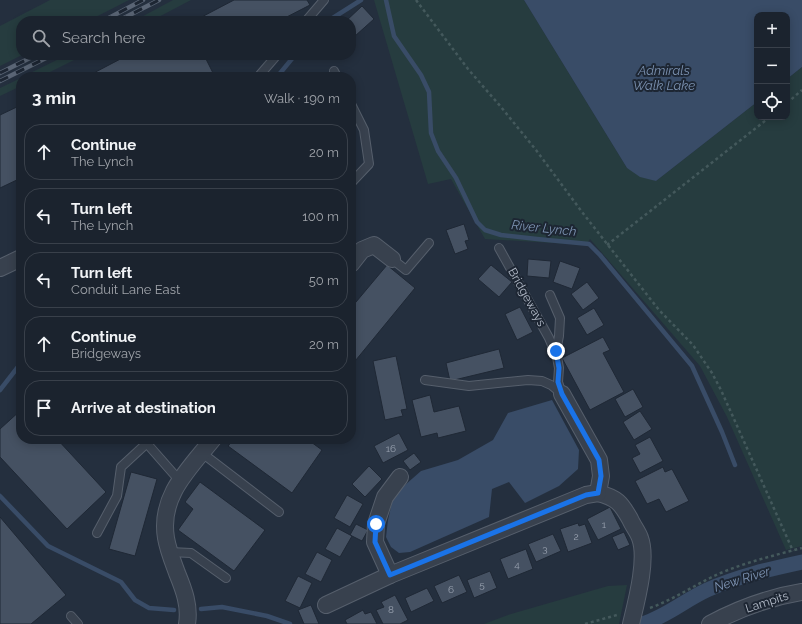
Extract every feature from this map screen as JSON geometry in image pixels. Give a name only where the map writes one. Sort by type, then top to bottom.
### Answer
[{"type":"street","points":[[356,258],[362,250],[374,245],[392,259]]},
{"type":"street","points":[[0,268],[16,260]]},
{"type":"street","points":[[562,394],[599,460],[601,476],[598,493]]},
{"type":"street","points":[[188,617],[182,587],[166,538],[166,517],[169,500],[180,480],[209,444]]},
{"type":"street","points":[[390,575],[375,542],[376,524],[385,497],[400,477]]},
{"type":"street","points":[[326,605],[390,575],[586,495],[598,493],[611,496],[623,505],[642,545],[640,584],[632,618]]},
{"type":"street","name":"Lampits","points":[[710,624],[755,604],[802,592]]},
{"type":"lane","points":[[310,16],[324,0]]},
{"type":"lane","points":[[262,72],[273,60]]},
{"type":"lane","points":[[356,114],[364,130],[369,164],[356,178]]},
{"type":"lane","points":[[392,259],[406,270],[429,243]]},
{"type":"lane","name":"Bridgeways","points":[[499,248],[556,351],[559,368],[558,382],[562,394]]},
{"type":"lane","points":[[550,296],[560,318],[556,351]]},
{"type":"lane","points":[[425,380],[469,386],[528,380],[542,381],[551,385],[562,394]]},
{"type":"lane","points":[[98,533],[117,496],[121,467],[142,444]]},
{"type":"lane","points":[[148,444],[180,480]]},
{"type":"lane","points":[[202,453],[279,512]]},
{"type":"lane","points":[[170,552],[191,553],[226,578]]},
{"type":"lane","points":[[72,616],[78,624]]},
{"type":"path","points":[[416,0],[468,69],[536,150],[607,245],[659,310],[693,345],[712,373],[754,462],[793,551]]},
{"type":"path","points":[[790,100],[802,90]]},
{"type":"path","points":[[607,245],[766,120]]},
{"type":"path","points":[[585,624],[622,614],[632,618],[667,602],[709,578],[725,571],[802,548]]},
{"type":"green space","points":[[50,0],[129,0],[98,16],[19,16]]},
{"type":"green space","points":[[173,0],[191,0],[161,16],[143,16]]},
{"type":"green space","points":[[374,0],[524,0],[627,168],[656,181],[754,104],[754,120],[790,120],[790,77],[802,67],[802,546],[786,550],[727,417],[700,366],[590,239],[586,245],[485,239],[451,179],[428,184]]},
{"type":"green space","points":[[16,18],[16,58],[0,66],[0,26]]},
{"type":"green space","points":[[57,60],[74,60],[50,72],[32,72]]},
{"type":"green space","points":[[16,80],[16,88],[0,96],[0,88]]},
{"type":"green space","points":[[627,585],[619,624],[484,624],[511,614],[608,586]]},
{"type":"water","name":"Admirals Walk Lake","points":[[524,0],[802,0],[802,67],[790,77],[790,12],[754,12],[754,104],[656,181],[640,177],[627,168]]},
{"type":"water","points":[[552,400],[579,450],[578,469],[559,486],[525,503],[509,482],[492,489],[489,517],[410,552],[399,553],[391,547],[386,537],[388,520],[393,498],[405,485],[421,471],[458,460],[493,440],[508,413]]},
{"type":"building","points":[[234,0],[307,0],[310,5],[289,16],[204,16]]},
{"type":"building","points":[[362,6],[374,19],[356,35],[356,16],[351,16]]},
{"type":"building","points":[[118,60],[206,60],[212,72],[96,72]]},
{"type":"building","points":[[16,107],[16,180],[0,188],[0,115]]},
{"type":"building","points":[[464,224],[469,240],[465,241],[468,249],[455,254],[446,230]]},
{"type":"building","points":[[528,259],[551,261],[549,278],[527,276]]},
{"type":"building","points":[[560,261],[580,268],[572,289],[553,282]]},
{"type":"building","points":[[387,265],[415,288],[356,360],[356,302]]},
{"type":"building","points":[[491,265],[512,282],[499,297],[478,279]]},
{"type":"building","points":[[587,282],[599,298],[583,310],[571,294]]},
{"type":"building","points":[[520,307],[533,332],[517,340],[505,314]]},
{"type":"building","points":[[594,308],[604,325],[587,335],[577,318]]},
{"type":"building","points":[[603,337],[610,350],[603,353],[624,392],[590,410],[562,358]]},
{"type":"building","points":[[499,349],[504,368],[450,381],[446,363]]},
{"type":"building","points":[[396,356],[407,409],[401,410],[403,416],[385,420],[373,361]]},
{"type":"building","points":[[633,389],[643,407],[625,417],[615,399]]},
{"type":"building","points":[[430,395],[434,412],[459,406],[466,431],[438,438],[437,433],[421,437],[412,400]]},
{"type":"building","points":[[640,411],[652,429],[634,440],[623,422]]},
{"type":"building","points":[[16,415],[16,444],[62,444],[106,492],[67,529],[0,457],[0,429]]},
{"type":"building","points":[[399,433],[408,450],[383,463],[374,446]]},
{"type":"building","points":[[650,437],[663,461],[640,473],[632,458],[640,454],[635,445]]},
{"type":"building","points":[[230,444],[314,444],[322,450],[292,493],[228,446]]},
{"type":"building","points":[[414,453],[421,462],[410,470],[403,461]]},
{"type":"building","points":[[369,466],[382,479],[365,497],[352,484]]},
{"type":"building","points":[[663,467],[665,472],[672,469],[689,501],[666,512],[659,499],[647,504],[635,481]]},
{"type":"building","points":[[131,472],[157,479],[135,556],[109,549]]},
{"type":"building","points":[[200,482],[265,530],[234,571],[178,530],[193,509],[185,502]]},
{"type":"building","points":[[347,495],[363,504],[350,527],[334,518]]},
{"type":"building","points":[[610,507],[621,529],[598,540],[587,519]]},
{"type":"building","points":[[0,517],[66,595],[31,624],[0,624]]},
{"type":"building","points":[[578,523],[579,526],[585,524],[592,543],[568,552],[560,529]]},
{"type":"building","points":[[356,524],[368,530],[362,541],[350,535]]},
{"type":"building","points":[[337,528],[352,536],[340,557],[325,549]]},
{"type":"building","points":[[624,532],[630,545],[618,550],[612,537]]},
{"type":"building","points":[[553,534],[561,551],[536,562],[528,544]]},
{"type":"building","points":[[526,549],[533,569],[508,579],[500,559]]},
{"type":"building","points":[[317,552],[332,560],[321,582],[305,574]]},
{"type":"building","points":[[490,571],[497,588],[474,598],[467,580]]},
{"type":"building","points":[[459,575],[467,592],[442,603],[434,586]]},
{"type":"building","points":[[298,576],[312,583],[300,608],[285,601]]},
{"type":"building","points":[[427,588],[434,601],[411,612],[405,598]]},
{"type":"building","points":[[395,595],[408,620],[400,624],[383,624],[376,610],[384,607],[381,602]]},
{"type":"building","points":[[311,605],[319,624],[304,624],[298,610]]},
{"type":"building","points":[[363,610],[365,614],[371,612],[377,624],[347,624],[345,620]]},
{"type":"waterway","points":[[336,16],[361,0]]},
{"type":"waterway","name":"River Lynch","points":[[386,0],[394,36],[421,75],[429,92],[431,133],[438,151],[456,178],[477,222],[485,230],[501,235],[589,244],[600,255],[692,366],[722,432],[735,465]]},
{"type":"waterway","points":[[281,72],[291,60]]},
{"type":"waterway","points":[[0,390],[16,369]]},
{"type":"waterway","points":[[0,496],[48,546],[121,582],[135,600],[149,608],[174,610]]},
{"type":"waterway","name":"New River","points":[[642,624],[667,613],[699,594],[719,585],[754,573],[802,562]]},
{"type":"waterway","points":[[201,609],[222,607],[267,616],[290,624]]},
{"type":"railway","points":[[113,16],[143,0]]},
{"type":"railway","points":[[128,16],[159,0]]},
{"type":"railway","points":[[0,73],[26,60]]},
{"type":"railway","points":[[18,72],[42,60]]},
{"type":"railway","points":[[0,81],[16,73]]},
{"type":"route","points":[[376,524],[375,542],[390,575],[586,495],[598,493],[601,476],[599,460],[562,394],[558,382],[559,368],[556,351]]}]
